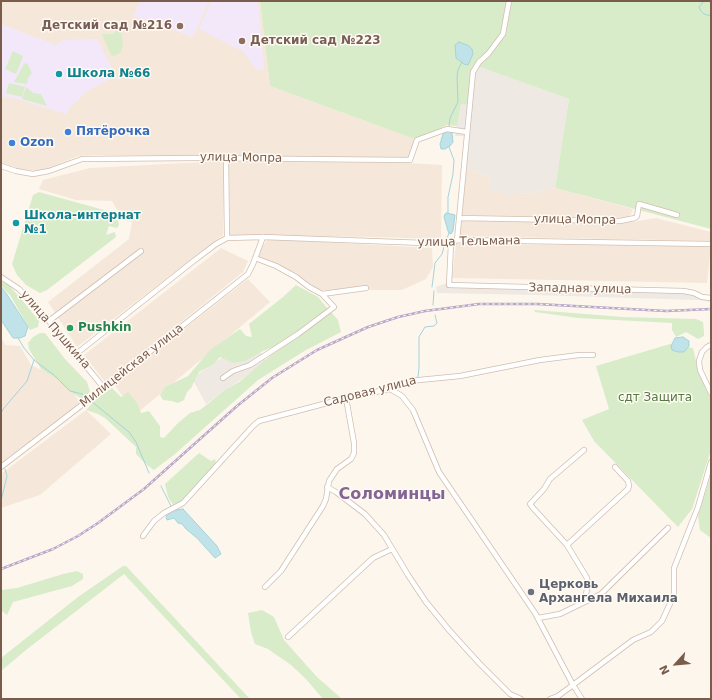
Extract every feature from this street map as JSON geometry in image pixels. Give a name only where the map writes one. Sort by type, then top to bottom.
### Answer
[{"type":"street","points":[[457,240],[473,72],[479,62],[488,54],[503,34],[509,1]]},
{"type":"street","name":"улица Мопра","points":[[1,166],[16,171],[33,174],[49,171],[82,159],[226,158],[410,160],[417,140],[447,129],[467,132]]},
{"type":"street","points":[[76,354],[210,249],[227,238],[226,158]]},
{"type":"street","name":"улица Мопра","points":[[459,218],[620,221],[638,216],[639,204],[677,215]]},
{"type":"street","name":"улица Тельмана","points":[[227,238],[263,237],[451,244],[457,240],[711,244]]},
{"type":"street","name":"Милицейская улица","points":[[1,467],[248,274],[263,237]]},
{"type":"street","name":"Западная улица","points":[[451,244],[449,285],[684,291],[694,293],[702,297],[711,298]]},
{"type":"street","points":[[49,321],[141,251]]},
{"type":"street","points":[[223,378],[233,371],[250,366],[298,334],[334,307],[322,294],[282,269],[255,258]]},
{"type":"street","name":"улица Пушкина","points":[[1,277],[19,289],[49,321],[104,388]]},
{"type":"street","points":[[322,294],[366,288]]},
{"type":"street","points":[[711,345],[707,346],[702,352],[698,362],[700,370],[711,393]]},
{"type":"street","name":"Садовая улица","points":[[143,536],[154,521],[164,513],[183,503],[259,420],[346,398],[390,389],[409,381],[460,376],[540,360],[579,355],[593,355]]},
{"type":"street","points":[[390,389],[402,396],[413,410],[439,472],[538,618],[573,685],[582,699]]},
{"type":"street","points":[[265,587],[281,571],[323,506],[326,499],[329,481],[337,469],[350,459],[354,453],[354,443],[346,398]]},
{"type":"street","points":[[581,603],[586,594],[588,585],[587,578],[567,546],[530,504],[544,489],[550,478],[584,450]]},
{"type":"street","points":[[550,699],[558,696],[633,640],[651,632],[662,621],[674,595],[674,568],[698,507],[711,462]]},
{"type":"street","points":[[567,546],[628,489],[628,481],[615,467]]},
{"type":"street","points":[[327,487],[365,514],[384,535],[426,602],[448,630],[510,694],[521,699]]},
{"type":"street","points":[[538,618],[560,614],[601,594],[668,528]]},
{"type":"street","points":[[288,637],[373,558],[392,549]]},
{"type":"shaded area","points":[[1,1],[260,1],[270,86],[417,140],[411,156],[405,159],[94,155],[78,156],[39,171],[21,169],[1,163]]},
{"type":"shaded area","name":"Детский сад №216","points":[[140,1],[209,1],[193,37],[133,16]]},
{"type":"shaded area","name":"Детский сад №223","points":[[211,1],[258,1],[264,68],[256,70],[244,52],[199,29]]},
{"type":"shaded area","points":[[1,24],[56,45],[63,40],[97,39],[116,76],[89,90],[71,106],[66,114],[10,97],[1,98]]},
{"type":"shaded area","points":[[477,66],[569,99],[555,188],[528,194],[516,193],[514,197],[489,189],[491,180],[485,175],[465,168],[469,136],[455,136],[461,103],[470,105]]},
{"type":"shaded area","points":[[224,161],[223,235],[77,347],[48,302],[129,239],[132,222],[123,220],[112,201],[76,200],[39,189],[43,180],[90,168]]},
{"type":"shaded area","points":[[229,161],[408,163],[442,165],[441,239],[230,235]]},
{"type":"shaded area","points":[[465,168],[485,175],[491,180],[489,189],[514,196],[515,193],[528,194],[555,188],[633,209],[628,217],[619,218],[462,215]]},
{"type":"shaded area","points":[[656,218],[711,232],[711,241],[459,236],[462,221],[633,222]]},
{"type":"shaded area","points":[[268,239],[432,248],[433,267],[426,279],[402,290],[318,290],[296,273],[258,257]]},
{"type":"shaded area","points":[[456,244],[711,246],[707,283],[452,278]]},
{"type":"shaded area","points":[[221,248],[248,261],[243,272],[106,383],[84,355]]},
{"type":"shaded area","points":[[248,279],[270,302],[135,415],[114,384]]},
{"type":"shaded area","points":[[447,283],[684,289],[711,297],[711,302],[698,300],[437,293],[436,287]]},
{"type":"shaded area","points":[[1,337],[5,345],[20,346],[31,365],[62,379],[81,403],[1,464]]},
{"type":"shaded area","points":[[251,338],[267,361],[206,404],[192,378]]},
{"type":"shaded area","points":[[86,410],[111,434],[40,495],[1,508],[1,474]]},
{"type":"green space","points":[[260,1],[711,1],[711,229],[555,188],[569,99],[477,66],[470,105],[461,104],[457,126],[447,125],[417,140],[270,86]]},
{"type":"green space","points":[[116,30],[121,32],[123,44],[121,52],[114,56],[111,55],[102,34],[113,34]]},
{"type":"green space","points":[[13,51],[23,56],[16,74],[5,69]]},
{"type":"green space","points":[[27,63],[32,73],[28,78],[27,84],[14,82],[24,64]]},
{"type":"green space","points":[[9,83],[25,87],[22,97],[6,93]]},
{"type":"green space","points":[[26,87],[33,93],[41,94],[47,106],[22,99]]},
{"type":"green space","points":[[39,192],[111,212],[118,219],[119,225],[117,228],[109,226],[106,235],[115,232],[116,237],[47,290],[40,293],[26,285],[17,275],[12,264],[33,195]]},
{"type":"green space","points":[[1,282],[7,283],[27,306],[39,321],[38,327],[30,330],[10,295],[1,286]]},
{"type":"green space","points":[[296,285],[318,297],[328,309],[280,344],[245,361],[233,363],[220,357],[214,364],[199,372],[184,400],[178,403],[163,400],[160,395],[165,387],[188,376],[210,350],[240,329],[246,336],[252,337],[249,324]]},
{"type":"green space","points":[[534,310],[623,317],[696,319],[703,322],[704,336],[698,339],[686,332],[676,337],[672,330],[672,323],[578,318],[535,312]]},
{"type":"green space","points":[[331,312],[338,320],[341,332],[306,350],[258,380],[175,454],[154,470],[136,454],[136,447],[105,418],[86,410],[96,399],[112,388],[121,397],[128,392],[137,403],[141,413],[149,411],[160,426],[160,437],[164,438],[190,413],[200,410],[225,390],[239,382],[270,356]]},
{"type":"green space","points":[[40,333],[45,333],[65,359],[87,382],[90,392],[82,399],[69,391],[57,379],[41,369],[29,349],[28,343],[33,337]]},
{"type":"green space","name":"сдт Защита","points":[[670,344],[693,348],[698,370],[711,399],[711,450],[692,509],[678,527],[594,441],[582,420],[609,409],[596,366]]},
{"type":"green space","points":[[199,453],[211,461],[215,459],[216,464],[183,501],[174,506],[168,497],[165,484]]},
{"type":"green space","points":[[711,474],[711,538],[700,530],[698,516]]},
{"type":"green space","points":[[123,566],[126,566],[250,699],[241,699],[124,574],[1,671],[1,658],[78,597]]},
{"type":"green space","points":[[77,571],[83,574],[83,579],[72,586],[13,602],[7,615],[1,610],[1,590],[17,588]]},
{"type":"green space","points":[[262,610],[274,617],[284,640],[317,677],[342,699],[323,699],[305,678],[291,665],[268,649],[255,644],[251,632],[248,613]]},
{"type":"water","points":[[459,42],[469,46],[472,49],[473,54],[468,65],[456,58],[455,45]]},
{"type":"water","points":[[447,131],[452,132],[453,142],[445,149],[441,149],[440,144],[443,134]]},
{"type":"water","points":[[447,213],[455,215],[453,231],[451,234],[448,231],[444,217]]},
{"type":"water","points":[[1,287],[28,327],[25,336],[13,338],[1,320]]},
{"type":"water","points":[[683,337],[689,341],[689,346],[684,352],[672,350],[671,346],[675,338]]},
{"type":"water","points":[[183,509],[217,546],[221,554],[215,558],[182,524],[178,523],[174,518],[167,520],[166,517],[171,511]]},
{"type":"waterway","points":[[704,1],[699,7],[704,14],[711,16]]},
{"type":"waterway","points":[[449,126],[450,118],[458,102],[457,77],[458,70],[462,62]]},
{"type":"waterway","points":[[448,213],[448,197],[453,174],[454,160],[449,147]]},
{"type":"waterway","points":[[446,241],[449,233]]},
{"type":"waterway","points":[[432,287],[435,263],[442,254],[444,247]]},
{"type":"waterway","points":[[433,305],[434,291]]},
{"type":"waterway","points":[[418,377],[419,337],[425,327],[434,326],[437,323],[435,315]]},
{"type":"waterway","points":[[18,338],[34,360],[54,375],[70,391],[82,394],[88,399]]},
{"type":"waterway","points":[[1,413],[27,381],[34,360]]},
{"type":"waterway","points":[[91,401],[129,432],[136,442],[149,473]]},
{"type":"waterway","points":[[1,501],[7,476],[5,469]]},
{"type":"waterway","points":[[161,486],[171,506]]},
{"type":"railway","points":[[1,569],[53,549],[78,536],[98,523],[144,489],[237,406],[272,378],[317,350],[368,327],[398,317],[425,311],[479,304],[537,304],[666,311],[711,309]]},
{"type":"place","name":"Детский сад №216","points":[[180,26]]},
{"type":"place","name":"Детский сад №223","points":[[242,41]]},
{"type":"place","name":"Школа №66","points":[[59,74]]},
{"type":"place","name":"Пятёрочка","points":[[68,132]]},
{"type":"place","name":"Ozon","points":[[12,143]]},
{"type":"place","name":"Школа-интернат №1","points":[[16,223]]},
{"type":"place","name":"Pushkin","points":[[70,328]]},
{"type":"place","name":"Церковь Архангела Михаила","points":[[531,592]]},
{"type":"district","name":"Соломинцы","points":[[392,495]]}]
